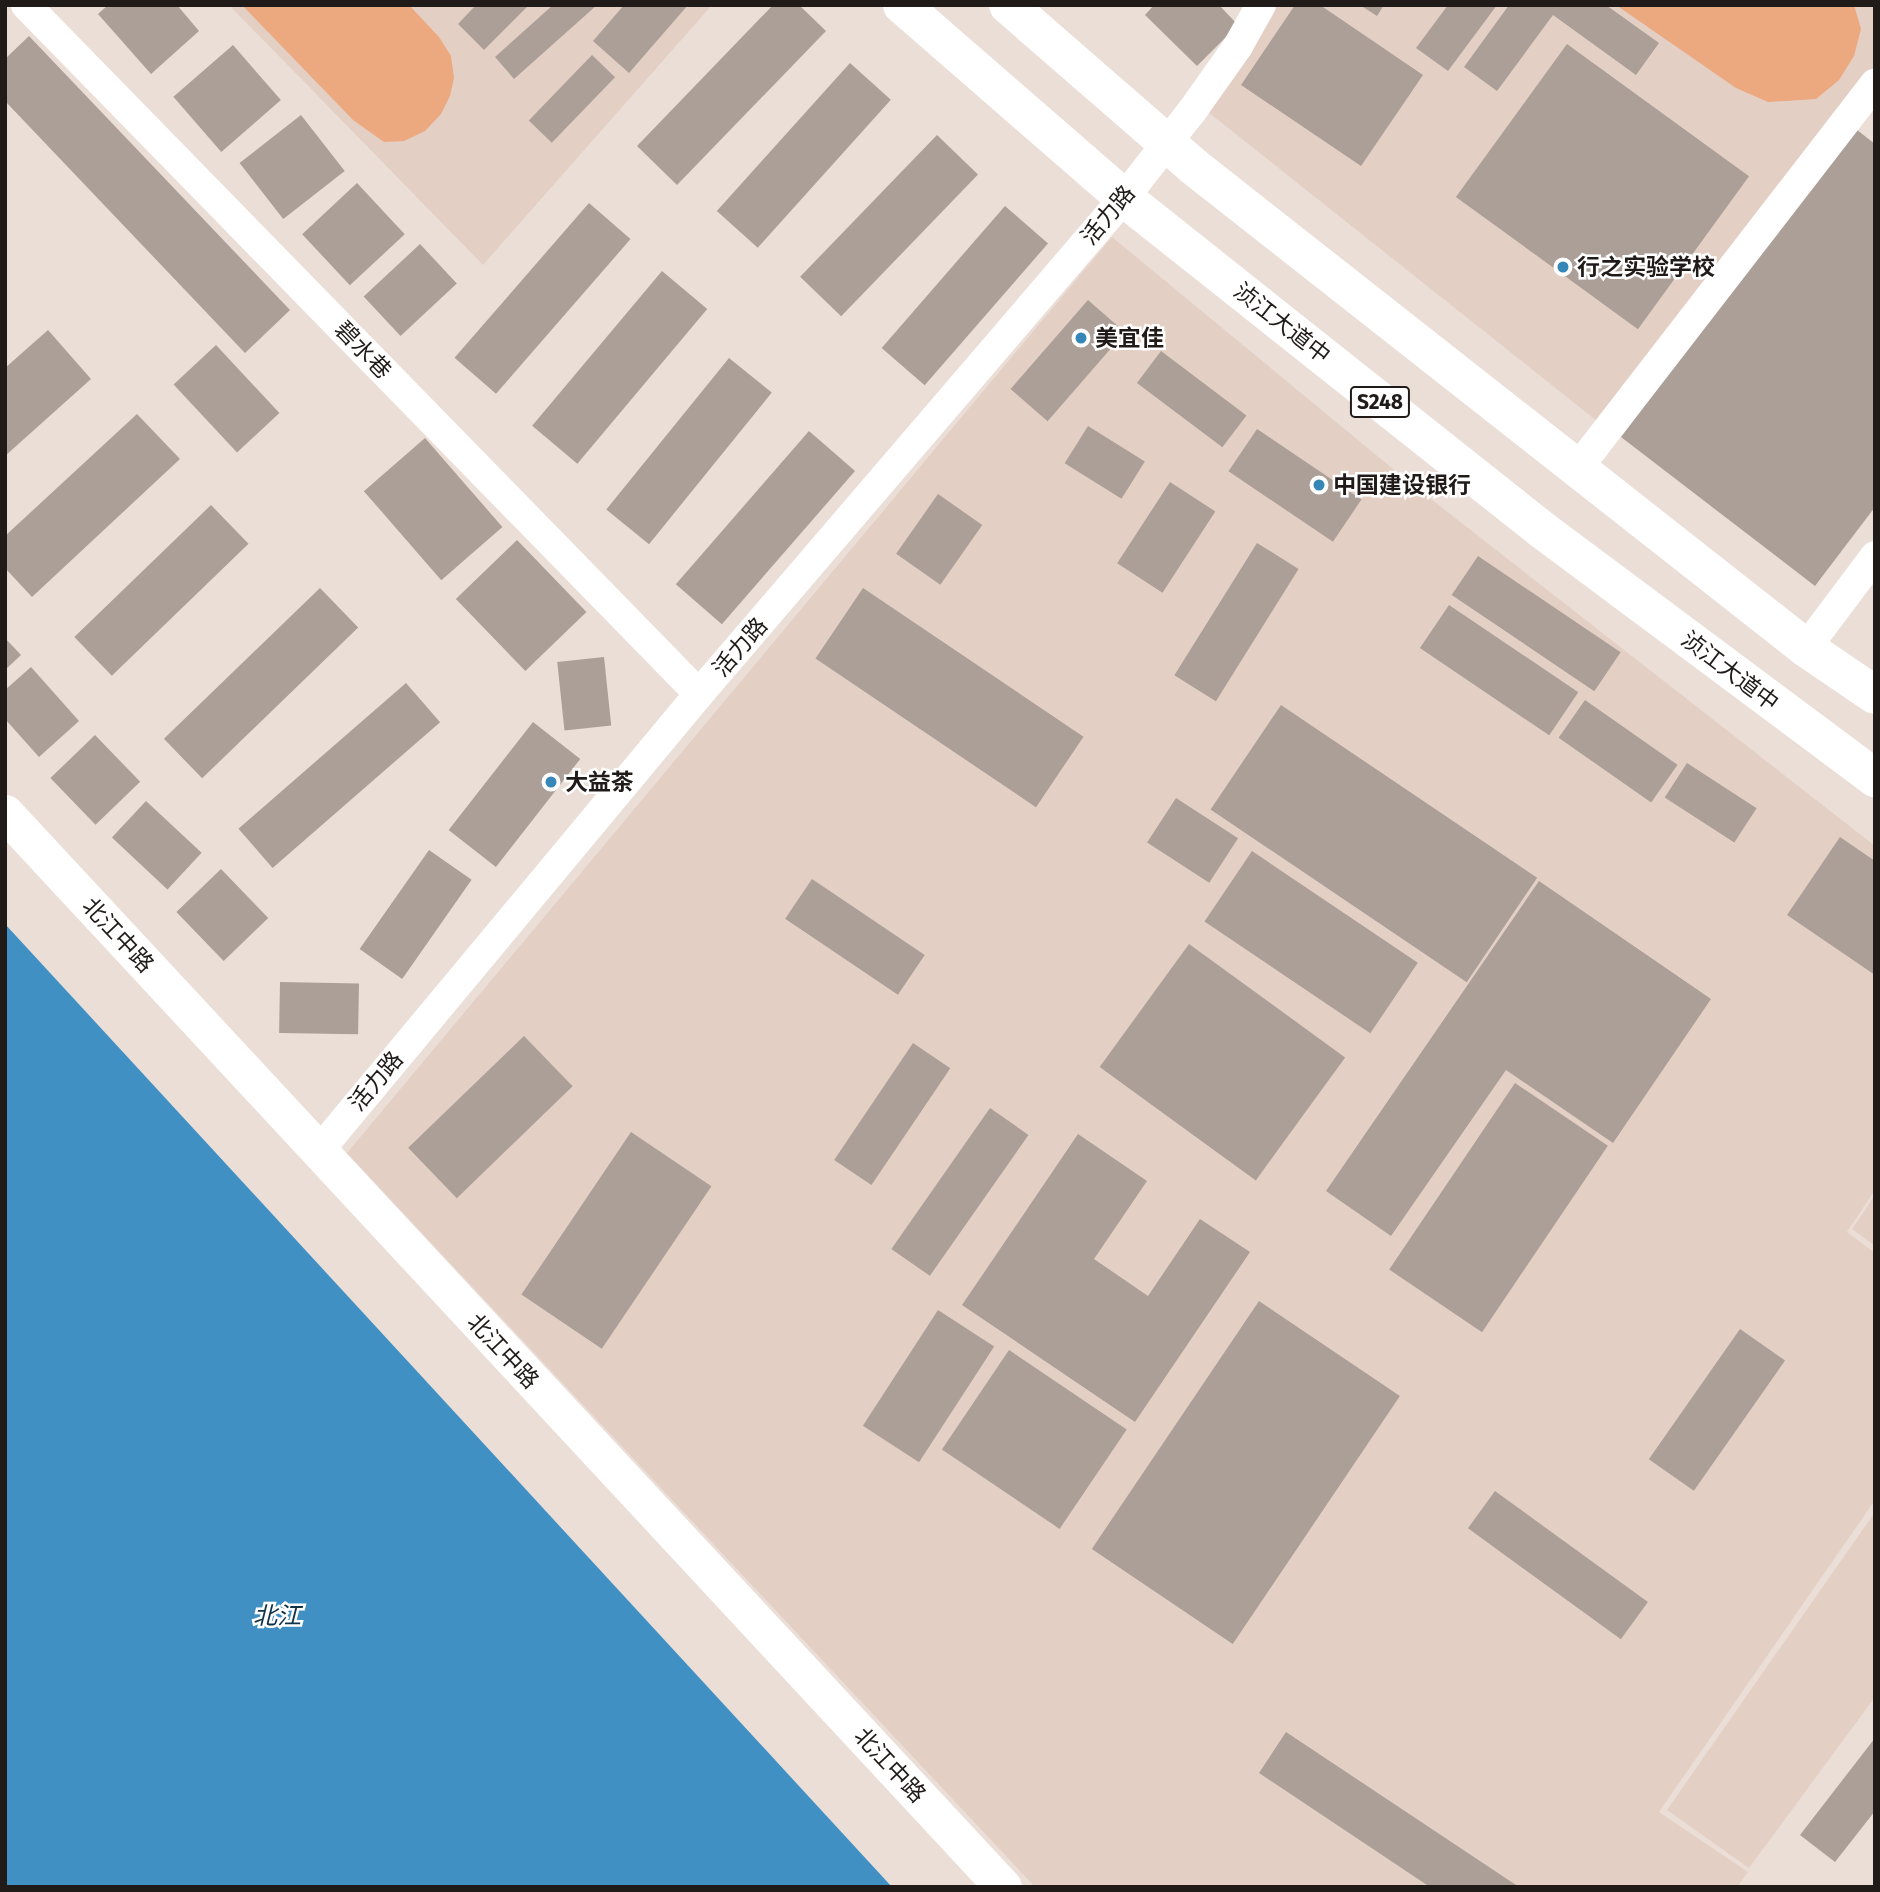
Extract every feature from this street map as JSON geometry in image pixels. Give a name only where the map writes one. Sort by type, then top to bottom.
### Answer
[{"type":"main road","name":"浈江大道中","points":[[902,5],[1124,198],[1541,529],[1875,778]]},
{"type":"main road","points":[[1008,5],[1166,144],[1806,648],[1875,695]]},
{"type":"street","name":"碧水巷","points":[[26,5],[699,694]]},
{"type":"street","name":"活力路","points":[[318,1152],[699,694],[1124,198],[1238,46],[1261,5]]},
{"type":"street","points":[[1577,469],[1875,84]]},
{"type":"street","points":[[1806,648],[1875,556]]},
{"type":"street","name":"北江中路","points":[[5,813],[1003,1887]]},
{"type":"shaded area","points":[[229,5],[712,5],[483,265]]},
{"type":"shaded area","points":[[242,5],[409,5],[439,37],[451,56],[454,78],[450,96],[441,114],[425,131],[404,141],[384,142],[353,120]]},
{"type":"shaded area","name":"行之实验学校","points":[[1270,5],[1875,5],[1875,70],[1602,425],[1203,108]]},
{"type":"shaded area","points":[[1616,5],[1854,5],[1861,29],[1854,56],[1839,80],[1816,99],[1768,102],[1736,88]]},
{"type":"shaded area","points":[[1112,237],[1404,478],[1875,846],[1875,1190],[1847,1232],[1875,1253],[1875,1500],[1659,1812],[1748,1872],[1737,1887],[1035,1887],[347,1153]]},
{"type":"shaded area","points":[[1875,1195],[1875,1246],[1852,1229]]},
{"type":"shaded area","points":[[1875,1512],[1875,1697],[1749,1868],[1667,1810]]},
{"type":"water","name":"北江","points":[[5,924],[892,1887],[5,1887]]},
{"type":"building","points":[[108,5],[177,5],[199,31],[151,74],[98,14]]},
{"type":"building","points":[[476,5],[529,5],[484,50],[458,24]]},
{"type":"building","points":[[553,5],[597,5],[514,79],[495,57]]},
{"type":"building","points":[[624,5],[688,5],[629,73],[593,41]]},
{"type":"building","points":[[773,5],[799,5],[826,31],[677,185],[637,146]]},
{"type":"building","points":[[1154,5],[1219,5],[1238,25],[1197,66],[1145,15]]},
{"type":"building","points":[[1295,5],[1320,5],[1423,75],[1361,166],[1241,85]]},
{"type":"building","points":[[1360,5],[1384,5],[1377,16]]},
{"type":"building","points":[[1448,5],[1497,5],[1448,71],[1416,48]]},
{"type":"building","points":[[1509,5],[1606,5],[1659,43],[1636,75],[1553,15],[1497,91],[1464,67]]},
{"type":"building","points":[[29,36],[290,310],[245,353],[5,101],[5,59]]},
{"type":"building","points":[[1567,44],[1749,176],[1638,329],[1456,197]]},
{"type":"building","points":[[233,45],[281,100],[221,152],[173,97]]},
{"type":"building","points":[[592,55],[615,77],[552,143],[529,120]]},
{"type":"building","points":[[850,63],[891,100],[758,248],[717,211]]},
{"type":"building","points":[[301,115],[345,171],[283,219],[240,163]]},
{"type":"building","points":[[1852,126],[1875,144],[1875,507],[1815,586],[1621,437]]},
{"type":"building","points":[[937,135],[978,175],[841,316],[800,277]]},
{"type":"building","points":[[357,183],[405,234],[350,285],[302,234]]},
{"type":"building","points":[[589,203],[631,239],[496,394],[455,358]]},
{"type":"building","points":[[1005,206],[1048,243],[925,385],[882,348]]},
{"type":"building","points":[[420,244],[457,283],[401,336],[364,297]]},
{"type":"building","points":[[662,271],[707,309],[577,464],[532,426]]},
{"type":"building","points":[[1088,300],[1125,332],[1048,421],[1011,389]]},
{"type":"building","points":[[48,330],[91,379],[5,456],[5,368]]},
{"type":"building","points":[[216,345],[279,413],[237,453],[174,385]]},
{"type":"building","points":[[1161,351],[1246,415],[1222,447],[1137,383]]},
{"type":"building","points":[[729,358],[772,393],[649,544],[606,510]]},
{"type":"building","points":[[137,414],[180,459],[32,597],[5,568],[5,536]]},
{"type":"building","points":[[1088,426],[1145,462],[1122,499],[1065,463]]},
{"type":"building","points":[[1257,429],[1361,499],[1333,542],[1228,471]]},
{"type":"building","points":[[809,431],[855,471],[722,624],[676,584]]},
{"type":"building","points":[[425,438],[502,527],[441,580],[364,491]]},
{"type":"building","points":[[1170,482],[1215,511],[1162,593],[1117,563]]},
{"type":"building","points":[[938,494],[982,525],[940,585],[896,554]]},
{"type":"building","points":[[211,505],[249,544],[112,676],[74,637]]},
{"type":"building","points":[[517,540],[586,612],[525,671],[456,599]]},
{"type":"building","points":[[1257,543],[1299,569],[1216,701],[1174,675]]},
{"type":"building","points":[[1478,556],[1621,652],[1594,691],[1452,595]]},
{"type":"building","points":[[320,588],[358,628],[202,778],[164,739]]},
{"type":"building","points":[[863,588],[1084,737],[1036,807],[815,658]]},
{"type":"building","points":[[1449,605],[1578,692],[1549,735],[1420,648]]},
{"type":"building","points":[[5,638],[21,655],[5,670]]},
{"type":"building","points":[[604,657],[611,726],[564,731],[557,662]]},
{"type":"building","points":[[31,667],[79,721],[39,757],[5,719],[5,690]]},
{"type":"building","points":[[406,683],[440,722],[273,868],[238,829]]},
{"type":"building","points":[[1585,700],[1678,765],[1651,802],[1559,738]]},
{"type":"building","points":[[1281,705],[1537,878],[1467,982],[1211,809]]},
{"type":"building","points":[[533,722],[580,759],[496,867],[449,830]]},
{"type":"building","points":[[95,735],[140,782],[96,825],[50,778]]},
{"type":"building","points":[[1687,763],[1757,808],[1734,843],[1665,797]]},
{"type":"building","points":[[1176,798],[1238,838],[1209,883],[1147,842]]},
{"type":"building","points":[[146,801],[202,853],[167,889],[112,838]]},
{"type":"building","points":[[1840,837],[1875,861],[1875,975],[1787,915]]},
{"type":"building","points":[[429,850],[472,880],[402,979],[360,949]]},
{"type":"building","points":[[1252,851],[1418,963],[1370,1033],[1204,921]]},
{"type":"building","points":[[221,869],[268,918],[224,961],[176,912]]},
{"type":"building","points":[[812,879],[925,955],[898,995],[785,919]]},
{"type":"building","points":[[1539,881],[1711,999],[1613,1143],[1506,1070],[1391,1236],[1326,1191]]},
{"type":"building","points":[[1189,944],[1345,1057],[1256,1180],[1100,1067]]},
{"type":"building","points":[[280,982],[359,983],[358,1034],[279,1033]]},
{"type":"building","points":[[524,1036],[573,1086],[457,1198],[408,1148]]},
{"type":"building","points":[[913,1043],[950,1068],[871,1185],[834,1160]]},
{"type":"building","points":[[1515,1083],[1608,1146],[1482,1332],[1389,1270]]},
{"type":"building","points":[[990,1108],[1029,1135],[930,1276],[891,1249]]},
{"type":"building","points":[[631,1132],[711,1186],[602,1349],[521,1294]]},
{"type":"building","points":[[1078,1134],[1147,1181],[1094,1259],[1148,1296],[1200,1219],[1250,1252],[1135,1422],[962,1305]]},
{"type":"building","points":[[1259,1301],[1400,1396],[1233,1644],[1092,1549]]},
{"type":"building","points":[[938,1310],[994,1346],[919,1462],[863,1426]]},
{"type":"building","points":[[1740,1329],[1785,1361],[1694,1491],[1649,1459]]},
{"type":"building","points":[[1009,1350],[1127,1429],[1060,1529],[942,1449]]},
{"type":"building","points":[[1495,1491],[1648,1602],[1621,1639],[1468,1528]]},
{"type":"building","points":[[1286,1732],[1519,1887],[1430,1887],[1259,1773]]},
{"type":"building","points":[[1875,1738],[1875,1811],[1835,1862],[1800,1835]]},
{"type":"place","name":"行之实验学校","points":[[1563,267]]},
{"type":"place","name":"美宜佳","points":[[1081,338]]},
{"type":"place","name":"中国建设银行","points":[[1319,485]]},
{"type":"place","name":"大益茶","points":[[551,782]]}]
